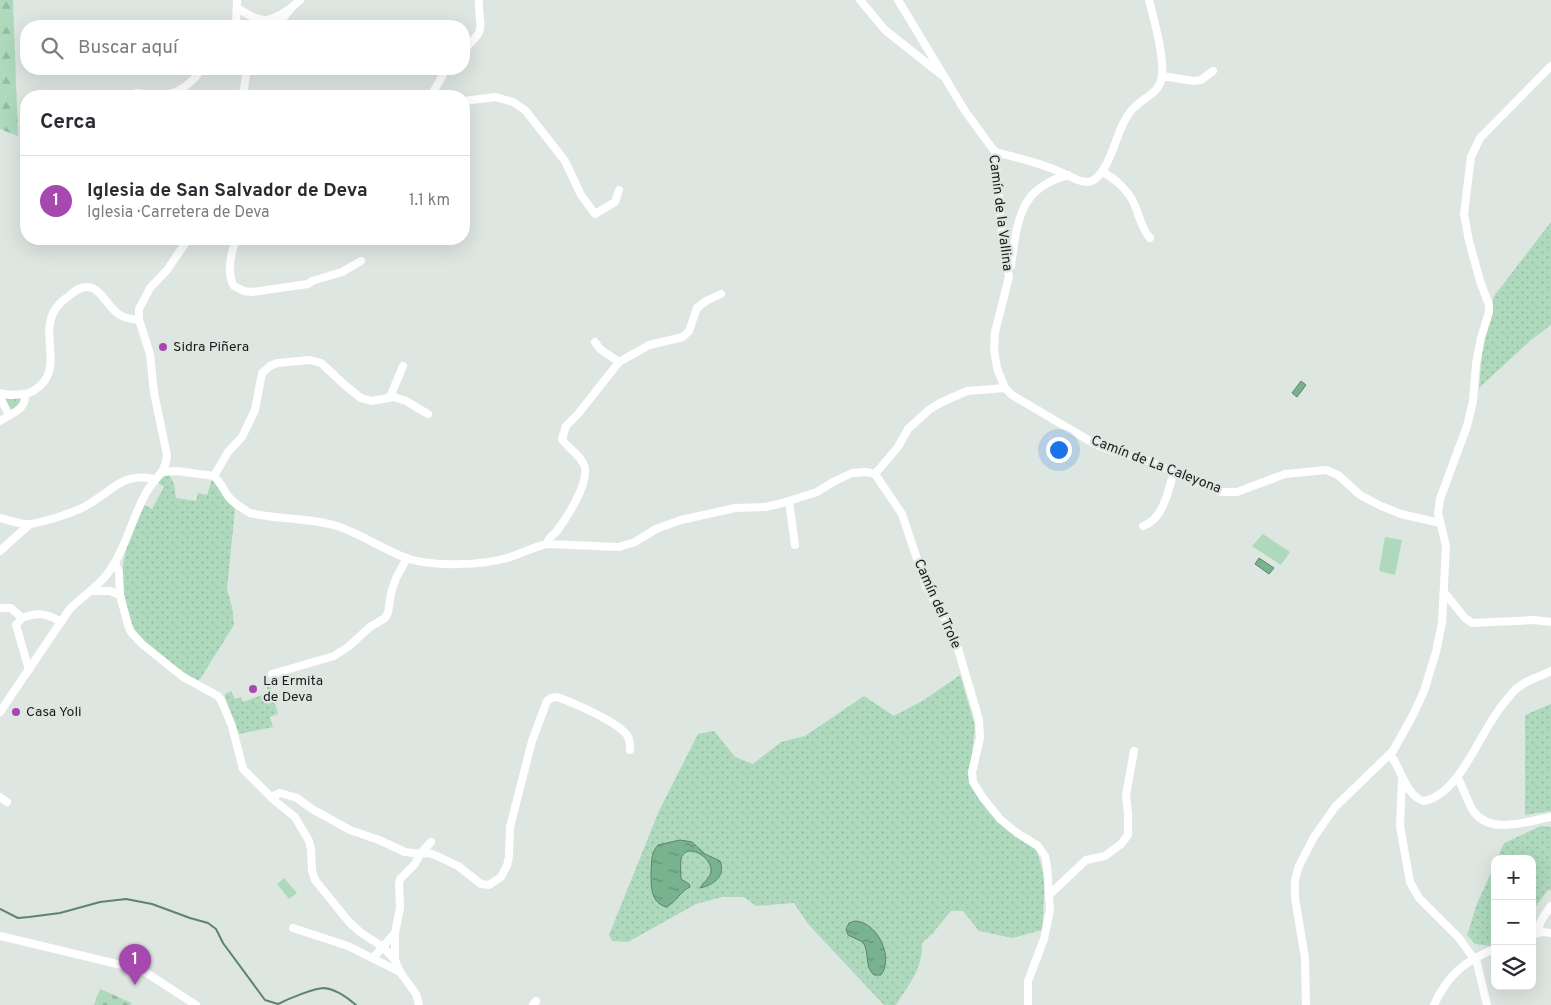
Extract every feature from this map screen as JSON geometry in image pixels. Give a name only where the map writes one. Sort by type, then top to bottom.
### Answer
[{"type":"street","points":[[268,20],[280,15],[300,0]]},
{"type":"street","points":[[470,44],[481,29],[479,0]]},
{"type":"street","points":[[860,0],[885,30],[948,80]]},
{"type":"street","name":"Camín de la Vallina","points":[[898,0],[975,126],[995,152],[1003,245],[1009,277],[994,332],[994,349],[996,368],[1006,388]]},
{"type":"street","points":[[995,152],[1057,170],[1086,182],[1098,178],[1126,119],[1135,106],[1158,88],[1162,76],[1160,49],[1149,0]]},
{"type":"street","points":[[237,4],[252,17],[262,20]]},
{"type":"street","points":[[236,20],[237,4]]},
{"type":"street","points":[[282,20],[291,8]]},
{"type":"street","points":[[1306,1005],[1305,958],[1295,898],[1295,880],[1299,866],[1314,837],[1330,814],[1390,755],[1413,715],[1424,691],[1436,652],[1442,623],[1446,546],[1438,513],[1440,499],[1467,426],[1481,338],[1489,312],[1489,305],[1469,241],[1464,214],[1470,164],[1480,138],[1551,66]]},
{"type":"street","points":[[1162,76],[1194,81],[1202,80],[1213,71]]},
{"type":"street","points":[[177,90],[188,84],[196,75]]},
{"type":"street","points":[[244,90],[246,75]]},
{"type":"street","points":[[434,90],[443,75]]},
{"type":"street","points":[[470,100],[495,97],[512,102],[526,111],[565,161],[581,195],[595,214],[615,202],[619,190]]},
{"type":"street","points":[[1102,172],[1109,175],[1129,194],[1142,228],[1150,238]]},
{"type":"street","points":[[1008,269],[1011,266],[1021,219],[1029,199],[1060,177],[1068,175]]},
{"type":"street","points":[[0,712],[76,602],[91,591],[115,563],[139,505],[154,479],[162,472],[166,465],[167,455],[154,393],[150,354],[139,320],[139,309],[150,288],[167,270],[184,245]]},
{"type":"street","points":[[234,245],[230,275],[234,286],[244,291],[252,292],[308,284],[317,279],[342,272],[361,261]]},
{"type":"street","points":[[0,393],[8,395],[26,394],[44,382],[50,368],[49,324],[54,309],[61,301],[80,288],[86,286],[92,288],[99,292],[119,315],[139,320]]},
{"type":"street","points":[[547,544],[582,488],[586,472],[582,460],[562,439],[563,430],[619,362],[649,345],[683,337],[689,331],[697,308],[706,301],[721,294]]},
{"type":"street","points":[[595,342],[600,349],[613,356],[619,362]]},
{"type":"street","points":[[214,476],[228,452],[242,437],[255,410],[262,373],[270,366],[284,362],[313,361],[321,363],[361,398],[371,401],[390,398],[406,401],[428,414]]},
{"type":"street","points":[[390,398],[403,366]]},
{"type":"street","points":[[162,472],[214,476],[229,498],[239,507],[250,513],[337,526],[407,558],[446,564],[473,563],[505,558],[536,546],[547,544],[619,547],[636,542],[656,529],[681,520],[735,508],[765,507],[817,492],[852,473],[866,472],[875,474],[898,447],[908,429],[936,405],[967,390],[1006,388]]},
{"type":"street","name":"Camín de La Caleyona","points":[[1006,388],[1012,395],[1095,444],[1148,461],[1212,488],[1237,492],[1285,474],[1326,470],[1338,475],[1360,495],[1381,506],[1401,514],[1440,523]]},
{"type":"street","points":[[0,421],[22,406],[26,399],[26,394]]},
{"type":"street","points":[[0,397],[9,415]]},
{"type":"street","points":[[1143,526],[1151,522],[1160,512],[1174,472]]},
{"type":"street","name":"Camín del Trole","points":[[875,474],[902,514],[926,586],[956,642],[979,720],[980,738],[972,772],[973,782],[1000,819],[1017,833],[1038,846],[1045,856],[1050,910],[1047,927],[1028,981],[1028,1005]]},
{"type":"street","points":[[0,518],[30,524],[87,506],[121,482],[132,477],[154,479]]},
{"type":"street","points":[[789,501],[795,545]]},
{"type":"street","points":[[0,551],[30,524]]},
{"type":"street","points":[[272,674],[334,656],[348,647],[370,627],[385,618],[388,612],[391,593],[407,558]]},
{"type":"street","points":[[115,563],[119,572],[120,595],[128,624],[138,641],[183,677],[216,694],[221,700],[237,742],[243,769],[271,797],[295,817],[305,832],[311,848],[312,871],[320,888],[360,932],[383,947],[395,960],[400,972],[416,994],[419,1005]]},
{"type":"street","points":[[91,591],[110,591],[120,595]]},
{"type":"street","points":[[1444,592],[1465,618],[1472,623],[1534,620],[1551,622]]},
{"type":"street","points":[[0,608],[11,608],[22,618]]},
{"type":"street","points":[[29,670],[16,625],[22,618],[42,613],[51,615],[61,622]]},
{"type":"street","points":[[1390,755],[1402,778],[1416,797],[1424,801],[1434,798],[1457,778],[1490,722],[1512,693],[1522,685],[1551,671]]},
{"type":"street","points":[[271,797],[280,792],[292,796],[350,830],[405,852],[429,853],[451,862],[480,884],[489,886],[501,877],[507,866],[510,827],[532,741],[547,701],[557,697],[604,718],[626,734],[630,741],[630,750]]},
{"type":"street","points":[[1049,895],[1086,860],[1105,856],[1128,836],[1126,795],[1134,750]]},
{"type":"street","points":[[1402,778],[1400,826],[1410,882],[1419,898],[1459,938],[1474,959],[1479,967],[1487,1005]]},
{"type":"street","points":[[1457,778],[1474,811],[1485,822],[1500,825],[1551,817]]},
{"type":"street","points":[[395,960],[395,933],[400,908],[399,884],[431,842]]},
{"type":"street","points":[[1536,933],[1551,906]]},
{"type":"street","points":[[294,928],[348,946],[400,972]]},
{"type":"street","points":[[373,958],[395,933]]},
{"type":"street","points":[[1536,934],[1551,933]]},
{"type":"street","points":[[0,936],[142,970],[196,1005]]},
{"type":"street","points":[[1434,1005],[1459,968],[1491,951]]},
{"type":"green space","points":[[0,0],[13,0],[18,136],[0,129]]},
{"type":"green space","points":[[1551,222],[1551,325],[1531,340],[1479,388],[1483,345],[1494,296]]},
{"type":"green space","points":[[24,397],[20,405],[9,412],[2,398]]},
{"type":"green space","points":[[169,474],[174,484],[176,498],[196,501],[198,493],[207,495],[212,480],[235,509],[227,589],[234,625],[197,681],[155,653],[140,640],[132,626],[124,596],[123,569],[132,532],[143,504],[152,509],[164,487],[156,481]]},
{"type":"green space","points":[[1263,534],[1290,552],[1281,565],[1252,546]]},
{"type":"green space","points":[[1385,537],[1402,540],[1395,575],[1379,571]]},
{"type":"green space","points":[[960,675],[975,726],[969,781],[996,814],[1037,851],[1045,881],[1042,930],[1012,938],[979,931],[963,911],[951,911],[922,943],[918,969],[896,1005],[884,1005],[808,924],[794,903],[756,906],[744,897],[722,897],[696,904],[628,942],[612,941],[609,935],[659,811],[698,734],[714,731],[735,757],[753,764],[781,742],[805,736],[864,696],[894,716],[924,700]]},
{"type":"green space","points":[[269,681],[278,714],[270,717],[273,727],[239,734],[225,694],[231,691],[235,699],[241,697],[243,702],[268,693],[266,682]]},
{"type":"green space","points":[[1551,704],[1551,811],[1525,815],[1525,715]]},
{"type":"green space","points":[[1541,826],[1551,827],[1551,890],[1547,891],[1536,906],[1536,855],[1499,855],[1504,843]]},
{"type":"green space","points":[[1491,873],[1490,946],[1475,944],[1467,935],[1477,904]]},
{"type":"green space","points":[[284,878],[297,893],[289,899],[277,884]]},
{"type":"green space","points":[[100,989],[132,1003],[130,1005],[94,1005]]},
{"type":"water","points":[[1301,381],[1306,385],[1297,397],[1292,393]]},
{"type":"water","points":[[1259,558],[1274,568],[1269,574],[1255,564]]},
{"type":"water","points":[[680,840],[692,842],[705,854],[720,861],[721,872],[714,882],[700,888],[710,875],[710,866],[703,856],[693,851],[688,851],[681,859],[681,879],[689,884],[690,887],[666,907],[657,902],[653,894],[651,879],[653,855],[658,845]]},
{"type":"water","points":[[855,921],[871,927],[882,942],[886,960],[885,968],[881,975],[874,975],[869,968],[863,942],[848,935],[846,929],[849,923]]},
{"type":"waterway","points":[[0,909],[18,918],[60,913],[100,902],[126,899],[152,904],[208,923],[216,929],[223,943],[265,1000],[278,1004],[324,988],[337,992],[356,1005]]},
{"type":"place","name":"Sidra Piñera","points":[[163,347]]},
{"type":"place","name":"La Ermita de Deva","points":[[253,689]]},
{"type":"place","name":"Casa Yoli","points":[[16,712]]},
{"type":"place","name":"Iglesia de San Salvador de Deva","points":[[135,985]]}]
